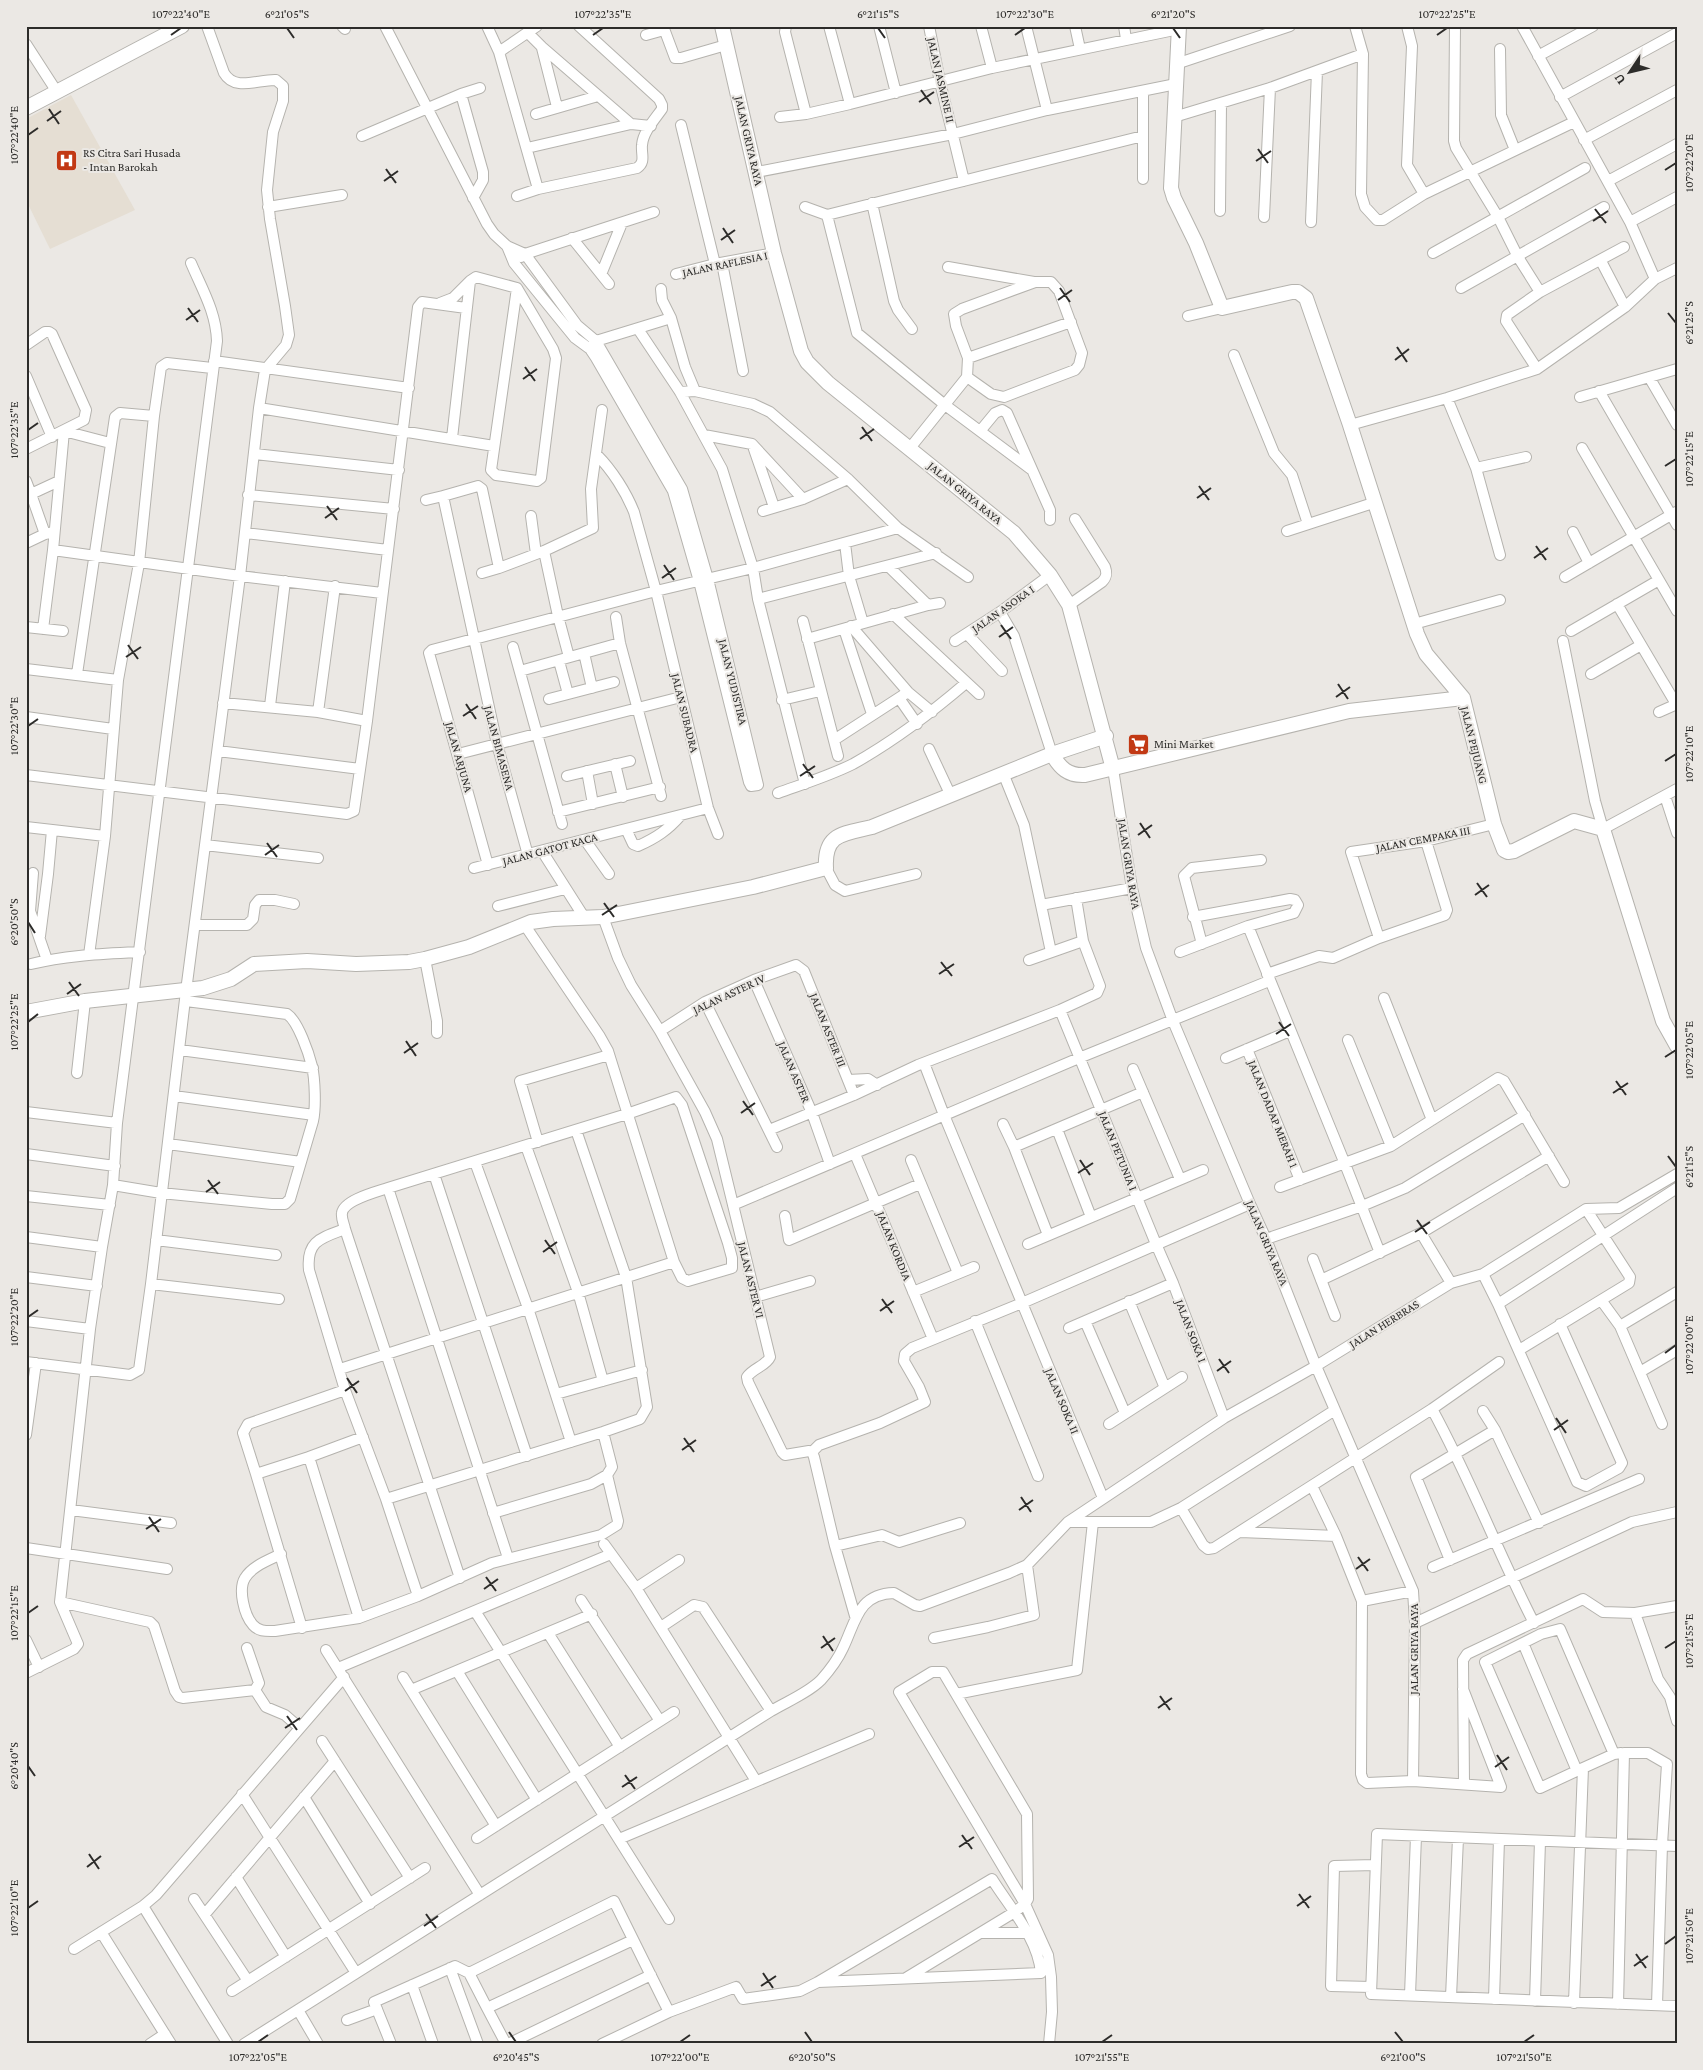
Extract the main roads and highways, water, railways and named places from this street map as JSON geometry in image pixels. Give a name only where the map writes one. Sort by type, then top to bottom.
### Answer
[{"type":"place","name":"RS Citra Sari Husada - Intan Barokah","points":[[67,160]]},
{"type":"place","name":"Mini Market","points":[[1138,744]]}]
